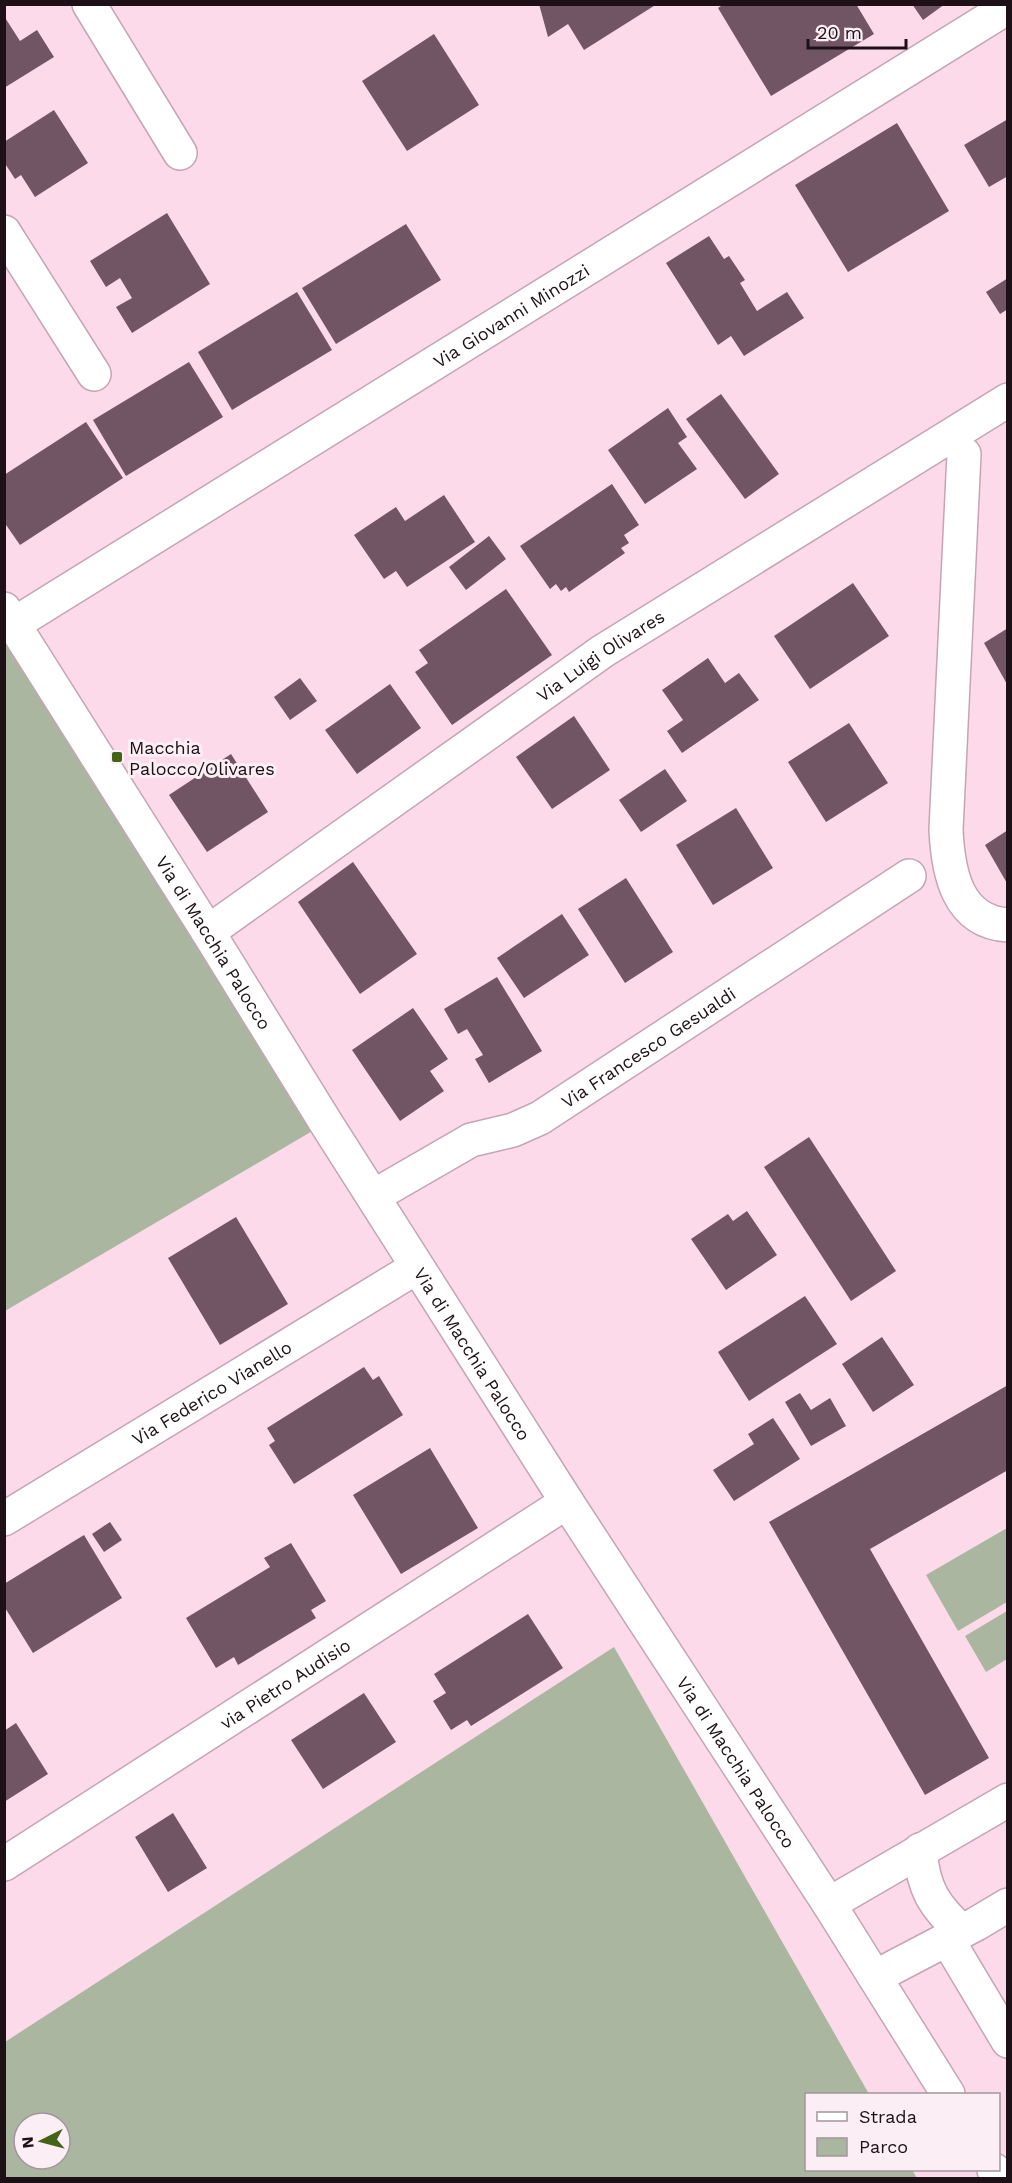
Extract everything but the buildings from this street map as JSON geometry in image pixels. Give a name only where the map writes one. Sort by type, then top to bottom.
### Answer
[{"type":"street","points":[[89,4],[180,153]]},
{"type":"street","name":"Via Giovanni Minozzi","points":[[9,617],[493,326],[1008,7]]},
{"type":"street","points":[[4,232],[94,374]]},
{"type":"street","name":"Via Luigi Olivares","points":[[208,932],[603,651],[1008,400]]},
{"type":"street","points":[[964,454],[946,830],[947,849],[953,882],[967,906],[986,921],[1008,926]]},
{"type":"street","name":"Via di Macchia Palocco","points":[[9,617],[567,1502],[829,1904],[947,2093]]},
{"type":"street","name":"Via Francesco Gesualdi","points":[[374,1196],[471,1140],[513,1130],[540,1118],[909,876]]},
{"type":"street","name":"Via Federico Vianello","points":[[4,1519],[417,1266]]},
{"type":"street","name":"via Pietro Audisio","points":[[4,1864],[567,1502]]},
{"type":"street","points":[[829,1904],[1008,1800]]},
{"type":"street","points":[[920,1850],[924,1879],[933,1900],[955,1935],[1008,2041]]},
{"type":"street","points":[[875,1977],[1008,1905]]},
{"type":"green space","points":[[4,609],[326,1123],[5,1311],[4,1311]]},
{"type":"green space","points":[[1007,1528],[1007,1602],[958,1631],[926,1575]]},
{"type":"green space","points":[[1007,1611],[1007,1659],[986,1672],[965,1636]]},
{"type":"green space","points":[[614,1647],[868,2093],[805,2093],[805,2171],[913,2171],[917,2178],[5,2178],[5,2042]]},
{"type":"place","name":"Macchia Palocco/Olivares","points":[[117,757]]}]
